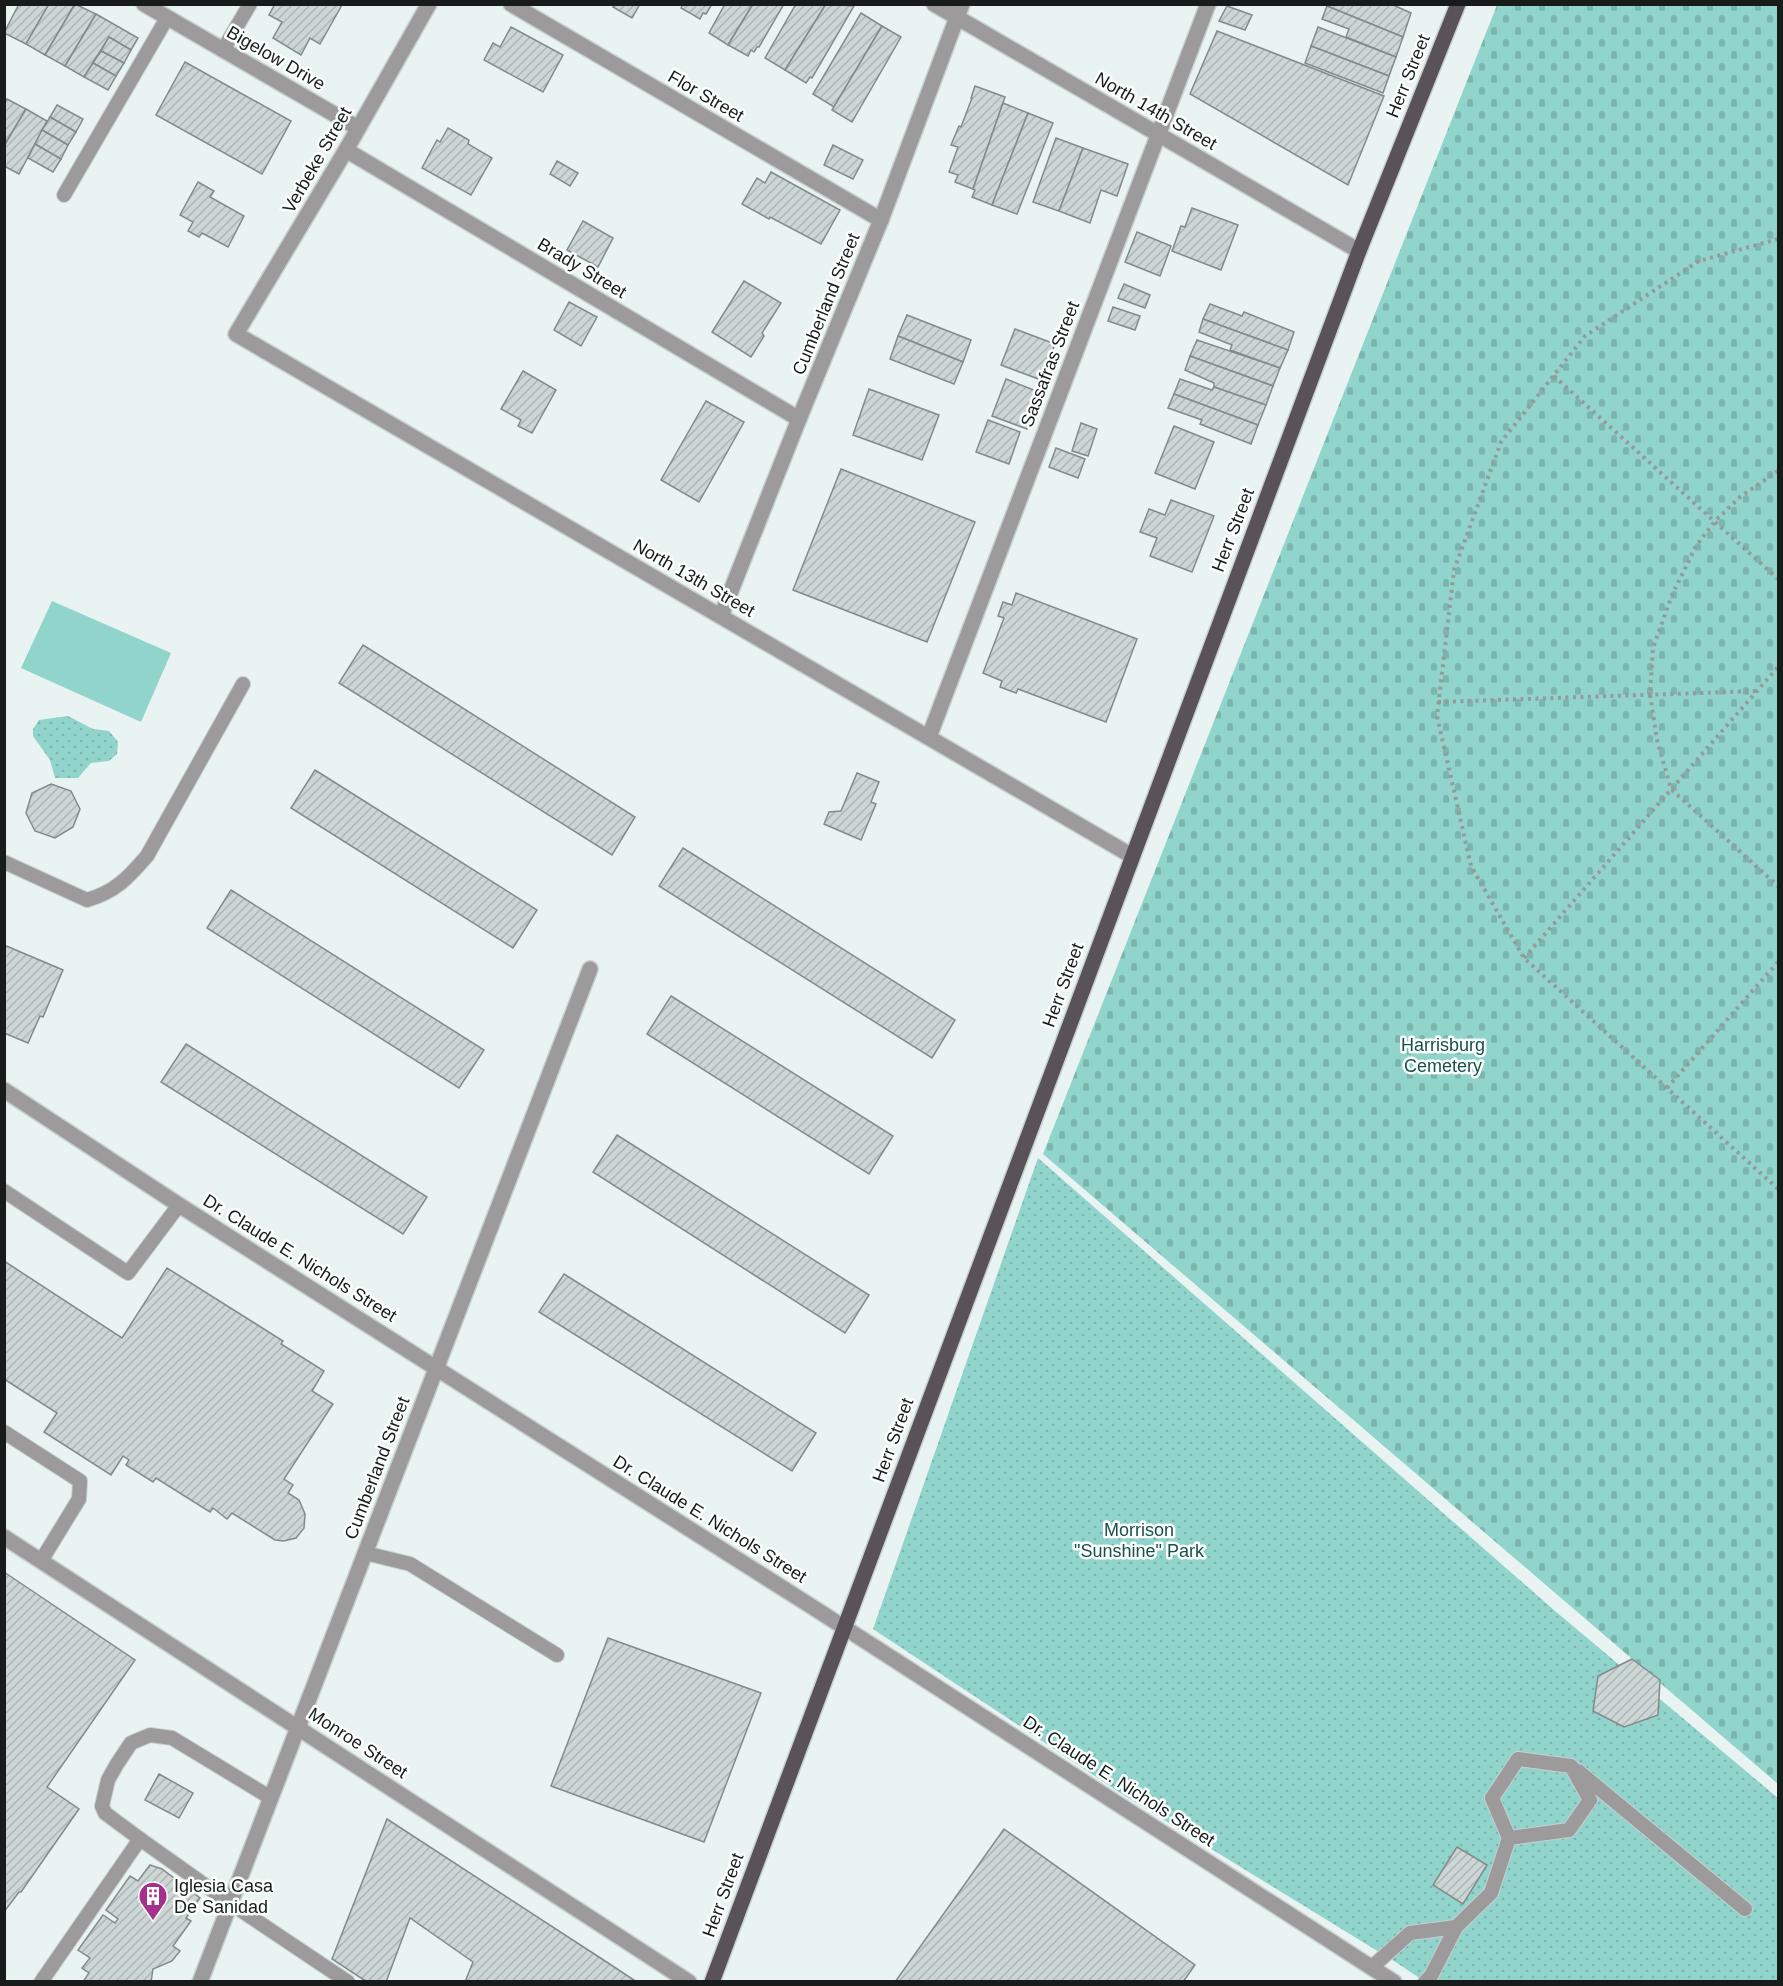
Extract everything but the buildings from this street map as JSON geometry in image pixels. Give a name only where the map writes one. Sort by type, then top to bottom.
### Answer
[{"type":"main road","name":"Herr Street","points":[[712,1982],[1359,251],[1458,4]]},
{"type":"street","name":"Bigelow Drive","points":[[144,4],[358,128]]},
{"type":"street","name":"Verbeke Street","points":[[236,334],[346,150],[429,4]]},
{"type":"street","name":"Flor Street","points":[[511,4],[881,220]]},
{"type":"street","name":"North 14th Street","points":[[934,4],[960,11],[1158,135],[1359,251]]},
{"type":"street","name":"Sassafras Street","points":[[929,737],[1208,4]]},
{"type":"street","name":"Cumberland Street","points":[[721,616],[881,220],[960,11]]},
{"type":"street","name":"Brady Street","points":[[346,150],[799,419]]},
{"type":"street","name":"North 13th Street","points":[[236,334],[1132,856]]},
{"type":"street","name":"Cumberland Street","points":[[200,1982],[590,969]]},
{"type":"street","name":"Dr. Claude E. Nichols Street","points":[[4,1090],[1394,1982]]},
{"type":"street","name":"Monroe Street","points":[[4,1537],[689,1982]]},
{"type":"lane","points":[[223,50],[250,4]]},
{"type":"lane","points":[[64,195],[167,18]]},
{"type":"lane","points":[[4,862],[87,900],[104,895],[125,880],[147,856],[243,684]]},
{"type":"lane","points":[[4,1191],[128,1273],[179,1204]]},
{"type":"lane","points":[[4,1432],[80,1482],[79,1499],[41,1561]]},
{"type":"lane","points":[[365,1553],[410,1564],[557,1655]]},
{"type":"lane","points":[[271,1798],[172,1738],[150,1735],[131,1743],[108,1780],[102,1806],[105,1813],[140,1839],[348,1982]]},
{"type":"lane","points":[[1425,1982],[1431,1976],[1456,1927],[1491,1893],[1509,1838],[1492,1798],[1518,1759],[1571,1766],[1744,1909]]},
{"type":"lane","points":[[1509,1838],[1569,1830],[1590,1800],[1571,1766]]},
{"type":"lane","points":[[41,1982],[140,1839]]},
{"type":"lane","points":[[1372,1967],[1410,1933],[1456,1927]]},
{"type":"path","points":[[1779,239],[1699,261],[1585,336],[1501,442],[1454,570],[1437,716],[1471,866],[1524,958],[1779,1189]]},
{"type":"path","points":[[1554,376],[1779,579]]},
{"type":"path","points":[[1779,471],[1740,497],[1715,521],[1696,546],[1672,594],[1653,648],[1650,694],[1658,740],[1671,789],[1779,886]]},
{"type":"path","points":[[1524,958],[1779,667]]},
{"type":"path","points":[[1438,702],[1758,690]]},
{"type":"path","points":[[1667,1088],[1779,962]]},
{"type":"green space","name":"Harrisburg Cemetery","points":[[1497,5],[1778,5],[1778,1784],[1043,1154]]},
{"type":"green space","points":[[52,601],[171,653],[141,722],[21,668]]},
{"type":"green space","points":[[68,716],[93,729],[109,731],[118,742],[117,754],[109,761],[91,763],[78,778],[55,778],[50,760],[33,736],[33,729],[39,720]]},
{"type":"green space","name":"Morrison \"Sunshine\" Park","points":[[1038,1158],[1555,1611],[1778,1798],[1778,1981],[1424,1981],[1122,1794],[873,1629]]},
{"type":"place","name":"Iglesia Casa De Sanidad","points":[[153,1922]]}]
